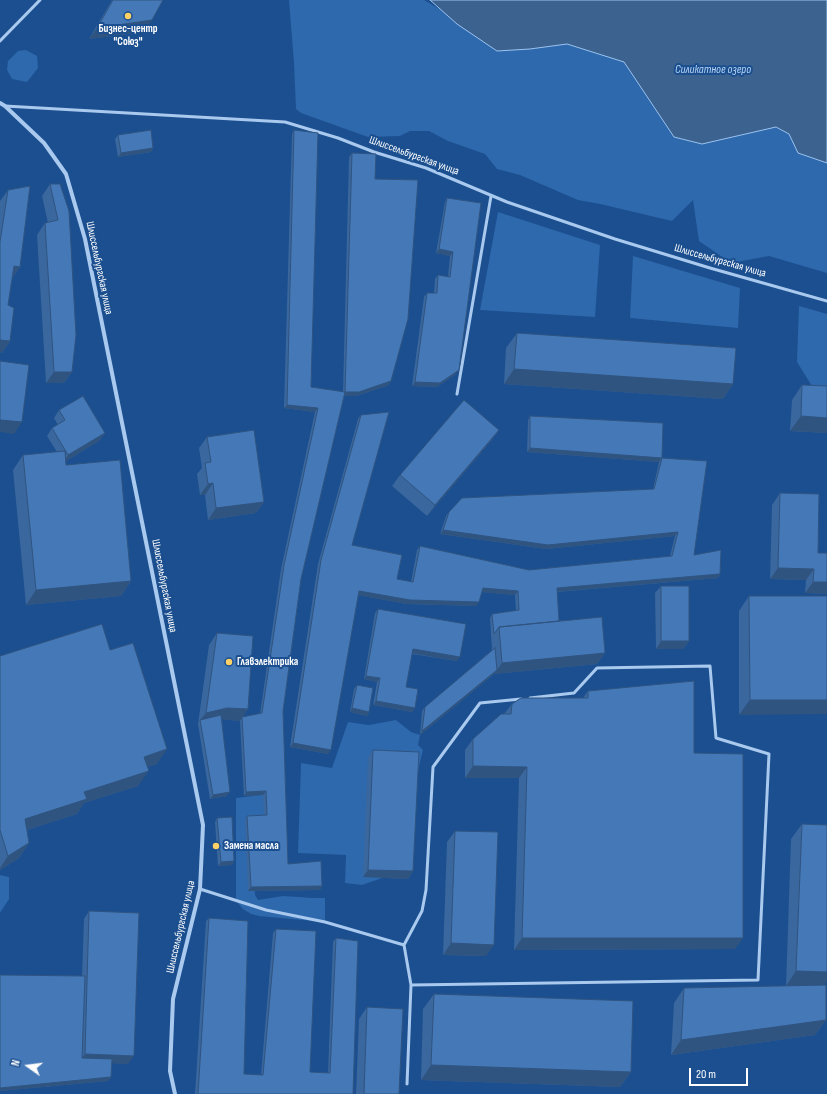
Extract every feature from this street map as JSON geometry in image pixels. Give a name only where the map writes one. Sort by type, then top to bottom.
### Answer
[{"type":"street","name":"Шлиссельбургская улица","points":[[0,103],[44,142],[66,174],[85,240],[203,824],[200,889],[173,999],[170,1071],[175,1094]]},
{"type":"lane","points":[[0,41],[40,0]]},
{"type":"lane","name":"Шлиссельбургская улица","points":[[5,106],[285,122],[338,138],[374,152],[426,168],[491,196],[615,239],[827,301]]},
{"type":"lane","points":[[457,394],[491,196]]},
{"type":"lane","points":[[407,1084],[411,985],[404,945],[422,911],[426,890],[433,767],[480,704],[574,693],[598,668],[710,666],[716,738],[769,754],[758,980],[411,985]]},
{"type":"lane","points":[[200,889],[266,910],[325,922],[404,945]]},
{"type":"shaded area","points":[[289,0],[424,0],[441,10],[530,49],[567,44],[624,62],[674,137],[702,144],[776,127],[789,134],[798,153],[827,163],[827,273],[769,256],[731,263],[699,241],[693,200],[672,221],[578,200],[520,175],[497,169],[485,154],[448,141],[429,131],[410,131],[400,136],[368,137],[301,113],[296,109]]},
{"type":"shaded area","points":[[26,50],[37,56],[38,68],[27,82],[12,79],[7,70],[8,61],[18,51]]},
{"type":"shaded area","points":[[498,212],[600,245],[595,317],[480,310]]},
{"type":"shaded area","points":[[633,256],[740,288],[738,328],[630,318]]},
{"type":"shaded area","points":[[799,306],[827,314],[827,392],[815,391],[797,362]]},
{"type":"shaded area","points":[[396,720],[411,732],[420,735],[418,745],[423,750],[417,774],[385,833],[382,878],[362,885],[345,883],[346,855],[298,853],[301,763],[332,768],[348,722],[369,725]]},
{"type":"shaded area","points":[[270,794],[271,838],[253,843],[255,895],[258,900],[283,896],[325,898],[325,922],[259,916],[251,914],[243,909],[236,901],[236,798]]},
{"type":"shaded area","points":[[0,875],[9,877],[9,899],[0,913]]},
{"type":"water","name":"Силикатное озеро","points":[[430,0],[827,0],[827,163],[798,153],[789,134],[776,127],[702,144],[674,137],[624,62],[567,44],[530,49],[497,51],[457,24]]},
{"type":"building","name":"Бизнес-центр \"Союз\"","points":[[113,0],[163,0],[152,20],[97,28]]},
{"type":"building","points":[[151,130],[153,148],[121,153],[118,135]]},
{"type":"building","points":[[294,130],[318,133],[311,387],[345,392],[301,579],[283,711],[288,864],[321,861],[322,886],[251,887],[247,816],[267,815],[266,791],[246,792],[242,717],[262,713],[284,565],[318,408],[287,405]]},
{"type":"building","points":[[352,153],[376,154],[375,179],[418,180],[408,319],[391,381],[359,392],[345,392]]},
{"type":"building","points":[[50,184],[60,184],[69,211],[76,335],[72,372],[54,372],[45,223],[58,220]]},
{"type":"building","points":[[30,186],[20,267],[14,266],[8,305],[14,308],[10,341],[0,340],[0,242],[8,190]]},
{"type":"building","points":[[447,198],[481,203],[459,370],[440,383],[415,382],[427,293],[437,293],[438,275],[450,277],[453,252],[439,249]]},
{"type":"building","points":[[517,333],[736,348],[733,384],[514,369]]},
{"type":"building","points":[[0,361],[29,365],[22,422],[0,420]]},
{"type":"building","points":[[802,385],[827,386],[827,418],[801,416]]},
{"type":"building","points":[[83,396],[105,433],[68,455],[52,428],[65,420],[59,410]]},
{"type":"building","points":[[464,400],[499,430],[435,505],[400,475]]},
{"type":"building","points":[[389,412],[352,545],[402,555],[397,579],[413,582],[420,546],[529,570],[672,556],[678,532],[548,545],[443,530],[449,512],[462,498],[654,489],[662,458],[707,461],[694,555],[721,550],[720,574],[557,588],[559,621],[499,627],[494,634],[492,614],[519,610],[518,591],[483,588],[479,602],[410,600],[359,591],[331,750],[293,743],[321,560],[361,415]]},
{"type":"building","points":[[530,416],[663,423],[662,458],[530,448]]},
{"type":"building","points":[[254,430],[264,502],[216,508],[213,483],[208,484],[205,463],[211,462],[207,437]]},
{"type":"building","points":[[65,451],[66,465],[120,460],[131,581],[36,590],[23,455]]},
{"type":"building","points":[[780,493],[819,494],[818,553],[827,553],[827,582],[813,582],[814,569],[778,568]]},
{"type":"building","points":[[661,586],[689,586],[689,641],[661,641]]},
{"type":"building","points":[[749,596],[827,596],[827,700],[750,700]]},
{"type":"building","points":[[378,609],[466,624],[460,657],[413,649],[406,687],[418,689],[415,708],[376,701],[380,678],[366,676]]},
{"type":"building","points":[[602,617],[605,653],[502,663],[499,627]]},
{"type":"building","points":[[102,624],[110,650],[133,643],[167,749],[144,757],[149,771],[84,792],[87,799],[25,819],[29,843],[8,856],[0,830],[0,656]]},
{"type":"building","points":[[217,633],[253,636],[248,709],[227,708],[206,713]]},
{"type":"building","points":[[495,648],[497,670],[422,731],[425,707]]},
{"type":"building","points":[[694,681],[694,753],[743,754],[743,938],[522,938],[527,767],[473,766],[473,739],[501,714],[511,714],[512,704],[521,698],[588,698],[588,691]]},
{"type":"building","points":[[357,685],[373,688],[369,712],[352,708]]},
{"type":"building","points":[[221,715],[230,792],[213,795],[200,720]]},
{"type":"building","points":[[373,750],[419,752],[413,871],[368,870]]},
{"type":"building","points":[[232,817],[234,861],[221,862],[217,818]]},
{"type":"building","points":[[802,824],[827,825],[827,972],[796,971]]},
{"type":"building","points":[[455,831],[498,832],[494,945],[451,943]]},
{"type":"building","points":[[89,911],[139,913],[134,1056],[85,1054]]},
{"type":"building","points":[[209,918],[248,921],[244,1074],[263,1075],[276,929],[316,931],[310,1072],[330,1073],[336,938],[358,941],[353,1094],[198,1094]]},
{"type":"building","points":[[0,975],[85,976],[82,1058],[112,1059],[111,1077],[0,1088]]},
{"type":"building","points":[[826,985],[826,1020],[681,1040],[684,988]]},
{"type":"building","points":[[434,994],[633,1001],[631,1072],[431,1065]]},
{"type":"building","points":[[367,1007],[403,1009],[399,1094],[364,1094]]},
{"type":"place","name":"Бизнес-центр \"Союз\"","points":[[128,16]]},
{"type":"place","name":"Главэлектрика","points":[[229,662]]},
{"type":"place","name":"Замена масла","points":[[216,846]]}]
